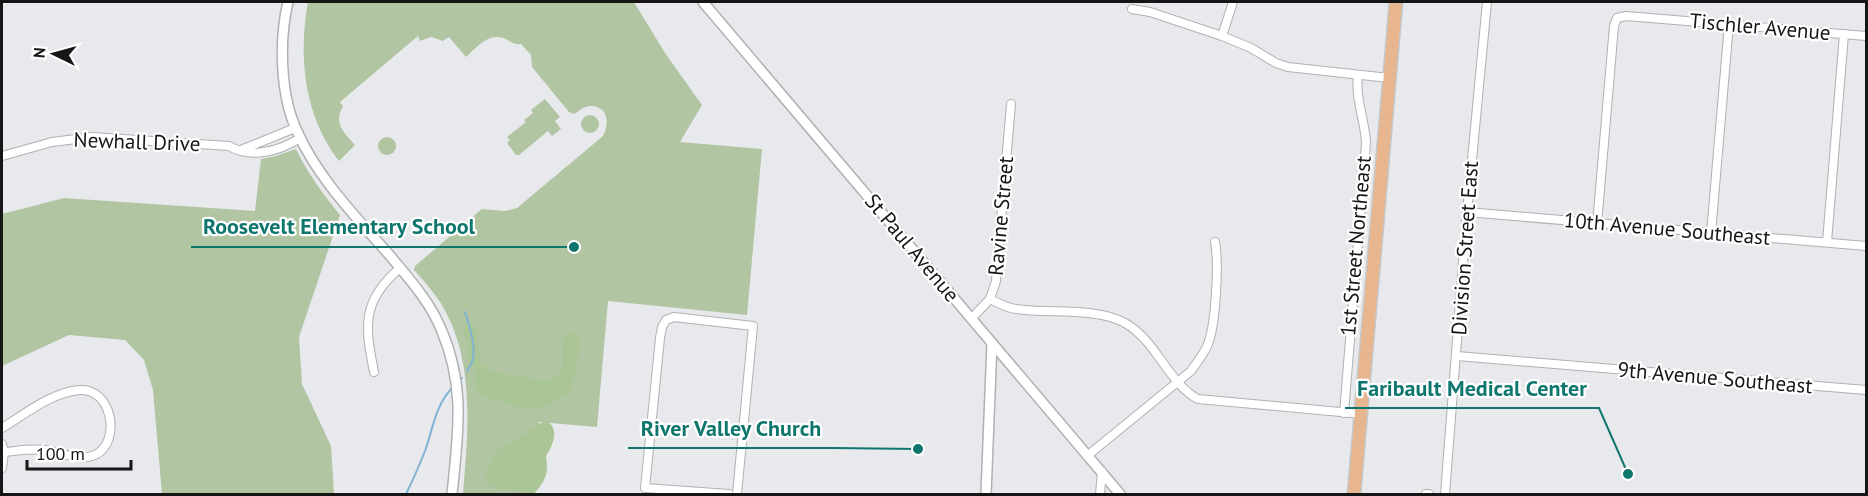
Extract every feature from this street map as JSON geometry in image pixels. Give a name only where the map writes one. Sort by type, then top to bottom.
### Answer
[{"type":"main road","name":"1st Street Northeast","points":[[1354,495],[1396,2]]},
{"type":"street","points":[[288,2],[282,39],[282,63],[295,128],[331,186],[400,268],[431,308],[441,327],[455,372],[459,417],[452,495]]},
{"type":"street","name":"St Paul Avenue","points":[[703,2],[1120,495]]},
{"type":"street","points":[[1222,36],[1233,2]]},
{"type":"street","name":"Division Street East","points":[[1445,495],[1467,212],[1487,2]]},
{"type":"street","points":[[1132,9],[1150,12],[1222,36],[1251,48],[1288,68],[1389,78]]},
{"type":"street","name":"Tischler Avenue","points":[[1597,224],[1614,26],[1617,18],[1626,16],[1866,36]]},
{"type":"street","points":[[1711,233],[1729,24]]},
{"type":"street","points":[[1827,242],[1844,34]]},
{"type":"street","points":[[1344,413],[1366,143],[1358,101],[1358,75]]},
{"type":"street","name":"Ravine Street","points":[[971,319],[990,299],[996,281],[1011,104]]},
{"type":"street","points":[[238,152],[295,128]]},
{"type":"street","name":"Newhall Drive","points":[[2,156],[52,142],[92,137],[229,146],[238,152],[274,150],[300,138]]},
{"type":"street","name":"10th Avenue Southeast","points":[[1467,212],[1866,246]]},
{"type":"street","points":[[1088,456],[1191,371],[1208,345],[1212,329],[1217,256],[1215,242]]},
{"type":"street","points":[[374,372],[368,340],[369,310],[381,286],[400,268]]},
{"type":"street","points":[[990,299],[1014,309],[1097,315],[1112,317],[1125,323],[1147,342],[1186,392],[1205,401],[1362,414]]},
{"type":"street","points":[[729,495],[645,488],[660,338],[666,320],[674,318],[753,326],[737,495]]},
{"type":"street","points":[[986,495],[992,344]]},
{"type":"street","name":"9th Avenue Southeast","points":[[1457,356],[1866,390]]},
{"type":"street","points":[[2,428],[48,401],[80,390],[100,397],[110,419],[107,443],[95,455],[78,457],[43,450],[3,448],[2,468]]},
{"type":"street","points":[[1100,495],[1102,472]]},
{"type":"green space","points":[[308,2],[634,2],[665,53],[702,105],[680,142],[762,149],[747,315],[608,301],[597,427],[539,422],[534,494],[463,494],[467,445],[467,396],[459,347],[452,324],[440,302],[414,270],[415,266],[482,209],[505,211],[517,208],[603,136],[607,122],[605,113],[598,107],[592,106],[585,107],[574,114],[569,112],[532,67],[531,55],[521,44],[498,37],[487,39],[466,57],[449,37],[443,41],[431,37],[420,41],[418,36],[340,102],[343,106],[339,118],[341,127],[355,145],[339,161],[318,125],[307,85],[304,43]]},
{"type":"green space","points":[[545,99],[560,117],[555,121],[561,129],[552,136],[548,131],[516,155],[507,143],[510,140],[507,137],[526,122],[524,120],[533,113],[531,110]]},
{"type":"green space","points":[[590,115],[598,120],[599,124],[594,132],[590,133],[582,128],[581,124],[586,116]]},
{"type":"green space","points":[[383,137],[391,137],[396,142],[394,153],[383,155],[378,150],[378,142]]},
{"type":"green space","points":[[296,149],[316,184],[340,215],[299,337],[302,384],[331,446],[334,494],[162,494],[153,390],[144,360],[125,340],[69,335],[2,366],[2,214],[64,198],[255,211],[261,159]]},
{"type":"green space","points":[[466,322],[474,324],[480,362],[490,371],[547,381],[557,377],[562,370],[562,337],[571,332],[578,336],[577,364],[569,391],[549,405],[532,409],[489,398],[482,394],[475,389],[475,373],[463,330]]},
{"type":"green space","points":[[547,421],[553,428],[554,437],[546,456],[545,477],[534,494],[513,489],[497,489],[489,484],[485,474],[495,454],[537,425]]},
{"type":"waterway","points":[[465,312],[474,351],[467,371]]},
{"type":"waterway","points":[[406,494],[425,451],[438,409],[453,387]]},
{"type":"place","name":"Roosevelt Elementary School","points":[[574,247]]},
{"type":"place","name":"River Valley Church","points":[[918,449]]},
{"type":"place","name":"Faribault Medical Center","points":[[1628,474]]}]
